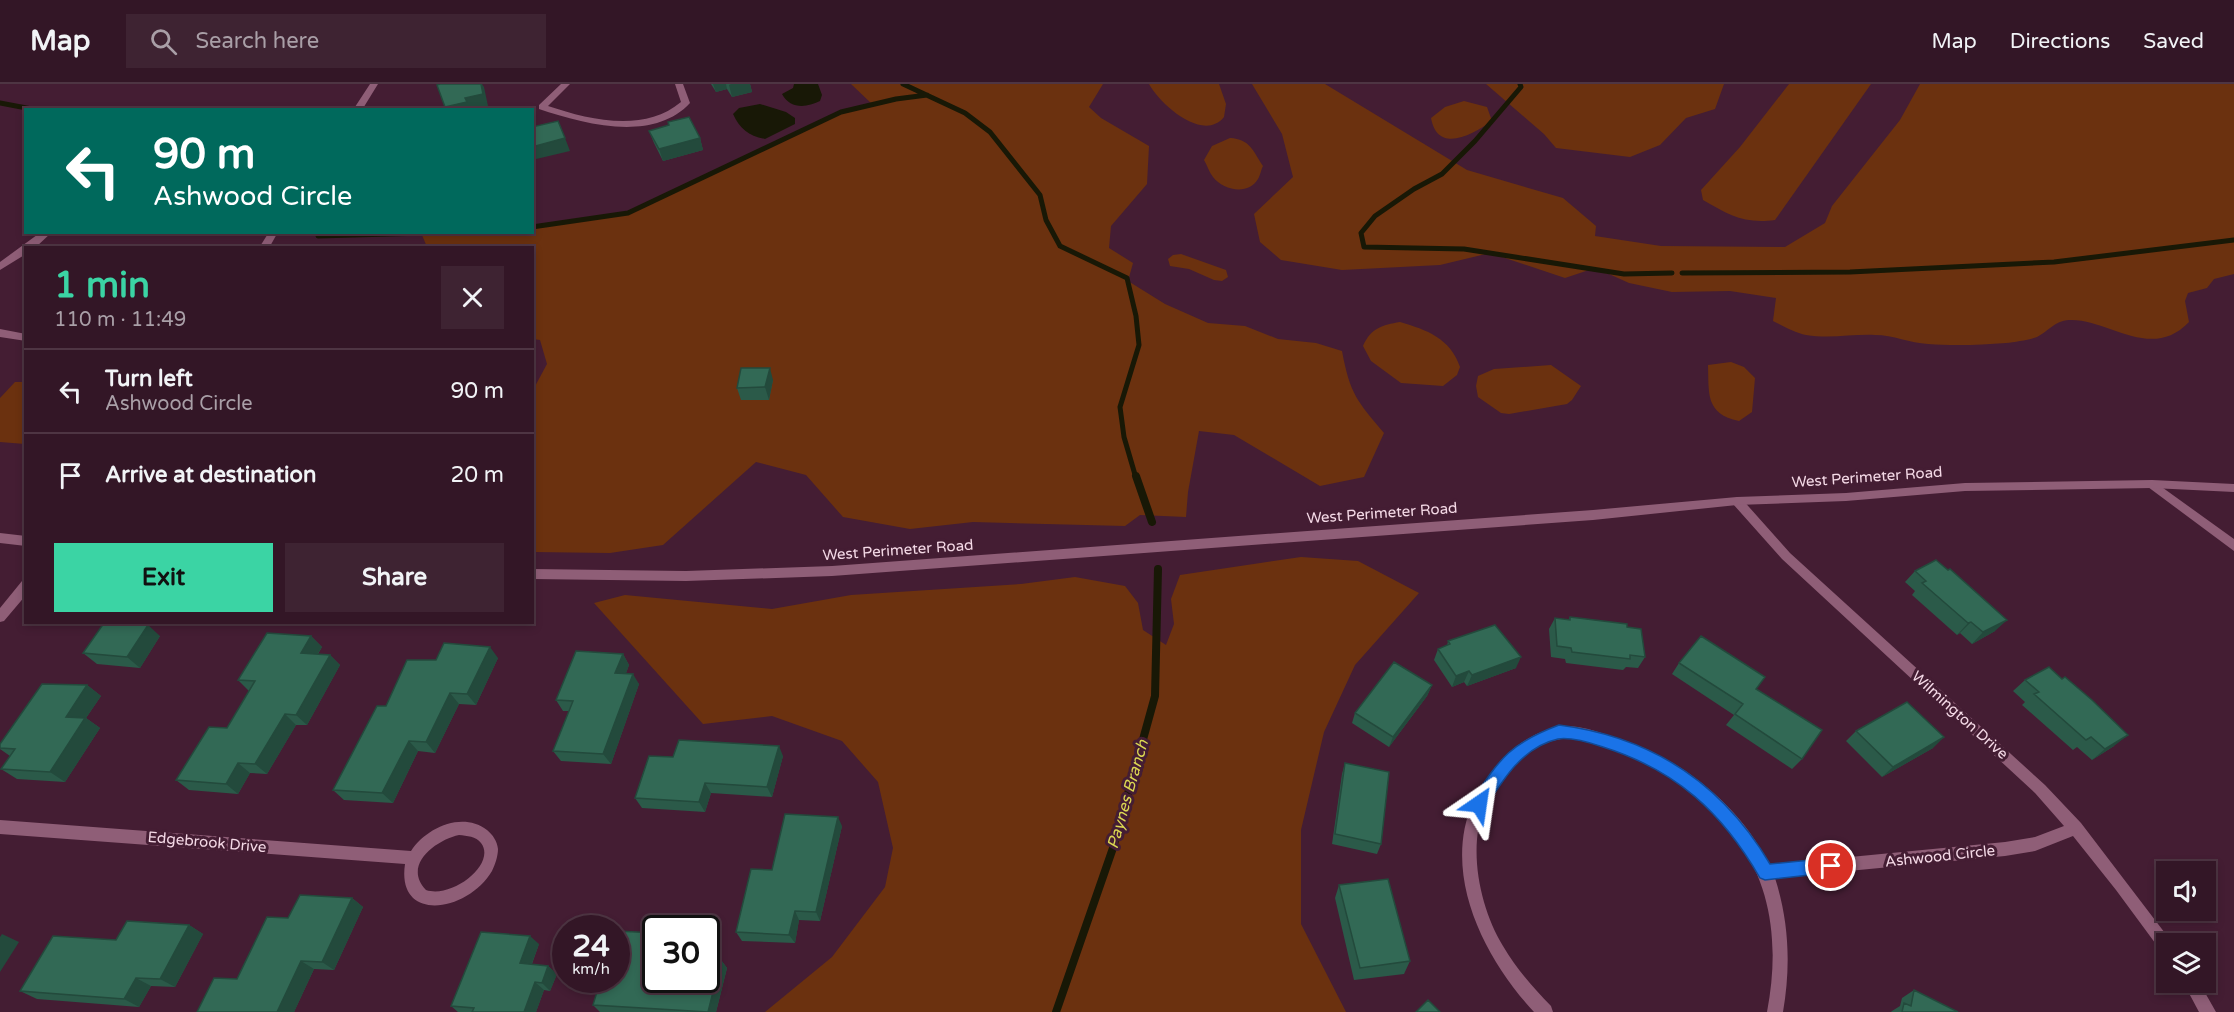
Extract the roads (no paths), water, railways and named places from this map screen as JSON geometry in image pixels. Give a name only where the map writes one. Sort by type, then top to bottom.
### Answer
[{"type":"street","points":[[358,108],[374,84]]},
{"type":"street","points":[[537,109],[566,84]]},
{"type":"street","points":[[537,109],[620,123],[644,124],[668,117],[681,109],[686,102],[679,84]]},
{"type":"street","points":[[30,246],[45,234]]},
{"type":"street","points":[[0,267],[24,250]]},
{"type":"street","points":[[0,333],[24,338]]},
{"type":"street","points":[[2152,484],[2234,546]]},
{"type":"street","name":"West Perimeter Road","points":[[534,574],[686,576],[832,571],[1593,515],[1737,501],[1846,497],[1965,488],[2152,484],[2234,488]]},
{"type":"street","name":"Wilmington Drive","points":[[1737,501],[1786,556],[2009,759],[2076,828],[2157,933]]},
{"type":"street","points":[[0,538],[24,541]]},
{"type":"street","points":[[0,617],[24,587]]},
{"type":"street","points":[[1545,1012],[1525,991],[1493,944],[1474,891],[1470,841],[1479,804],[1503,766],[1532,743],[1559,732],[1591,736],[1638,751],[1688,781],[1721,810],[1746,839],[1765,872],[1776,911],[1781,975],[1775,1012]]},
{"type":"street","name":"Edgebrook Drive","points":[[0,827],[415,858]]},
{"type":"street","points":[[459,828],[471,828],[481,833],[489,841],[491,852],[489,864],[472,886],[446,899],[433,900],[422,896],[415,890],[410,880],[415,858],[434,838],[459,828]]},
{"type":"street","name":"Ashwood Circle","points":[[1765,872],[2005,849],[2035,844],[2076,828]]},
{"type":"street","points":[[2197,993],[2208,1012]]},
{"type":"waterway","name":"Paynes Branch","points":[[903,84],[927,95]]},
{"type":"waterway","points":[[1520,84],[1521,87],[1475,141],[1442,174],[1414,189],[1375,216],[1361,233],[1364,247],[1464,249],[1624,274],[1672,273]]},
{"type":"waterway","points":[[534,227],[628,213],[841,112],[896,99],[927,95]]},
{"type":"waterway","name":"Paynes Branch","points":[[927,95],[965,113],[990,132],[1040,195],[1046,220],[1060,246],[1127,278],[1136,316],[1139,345],[1120,407],[1124,437],[1136,478]]},
{"type":"waterway","points":[[0,103],[26,108]]},
{"type":"waterway","points":[[318,236],[390,234]]},
{"type":"waterway","points":[[1682,273],[1850,272],[2054,262],[2234,240]]},
{"type":"waterway","name":"Paynes Branch","points":[[1136,476],[1152,522]]},
{"type":"waterway","name":"Paynes Branch","points":[[1056,1012],[1113,848],[1155,696],[1158,569]]}]
